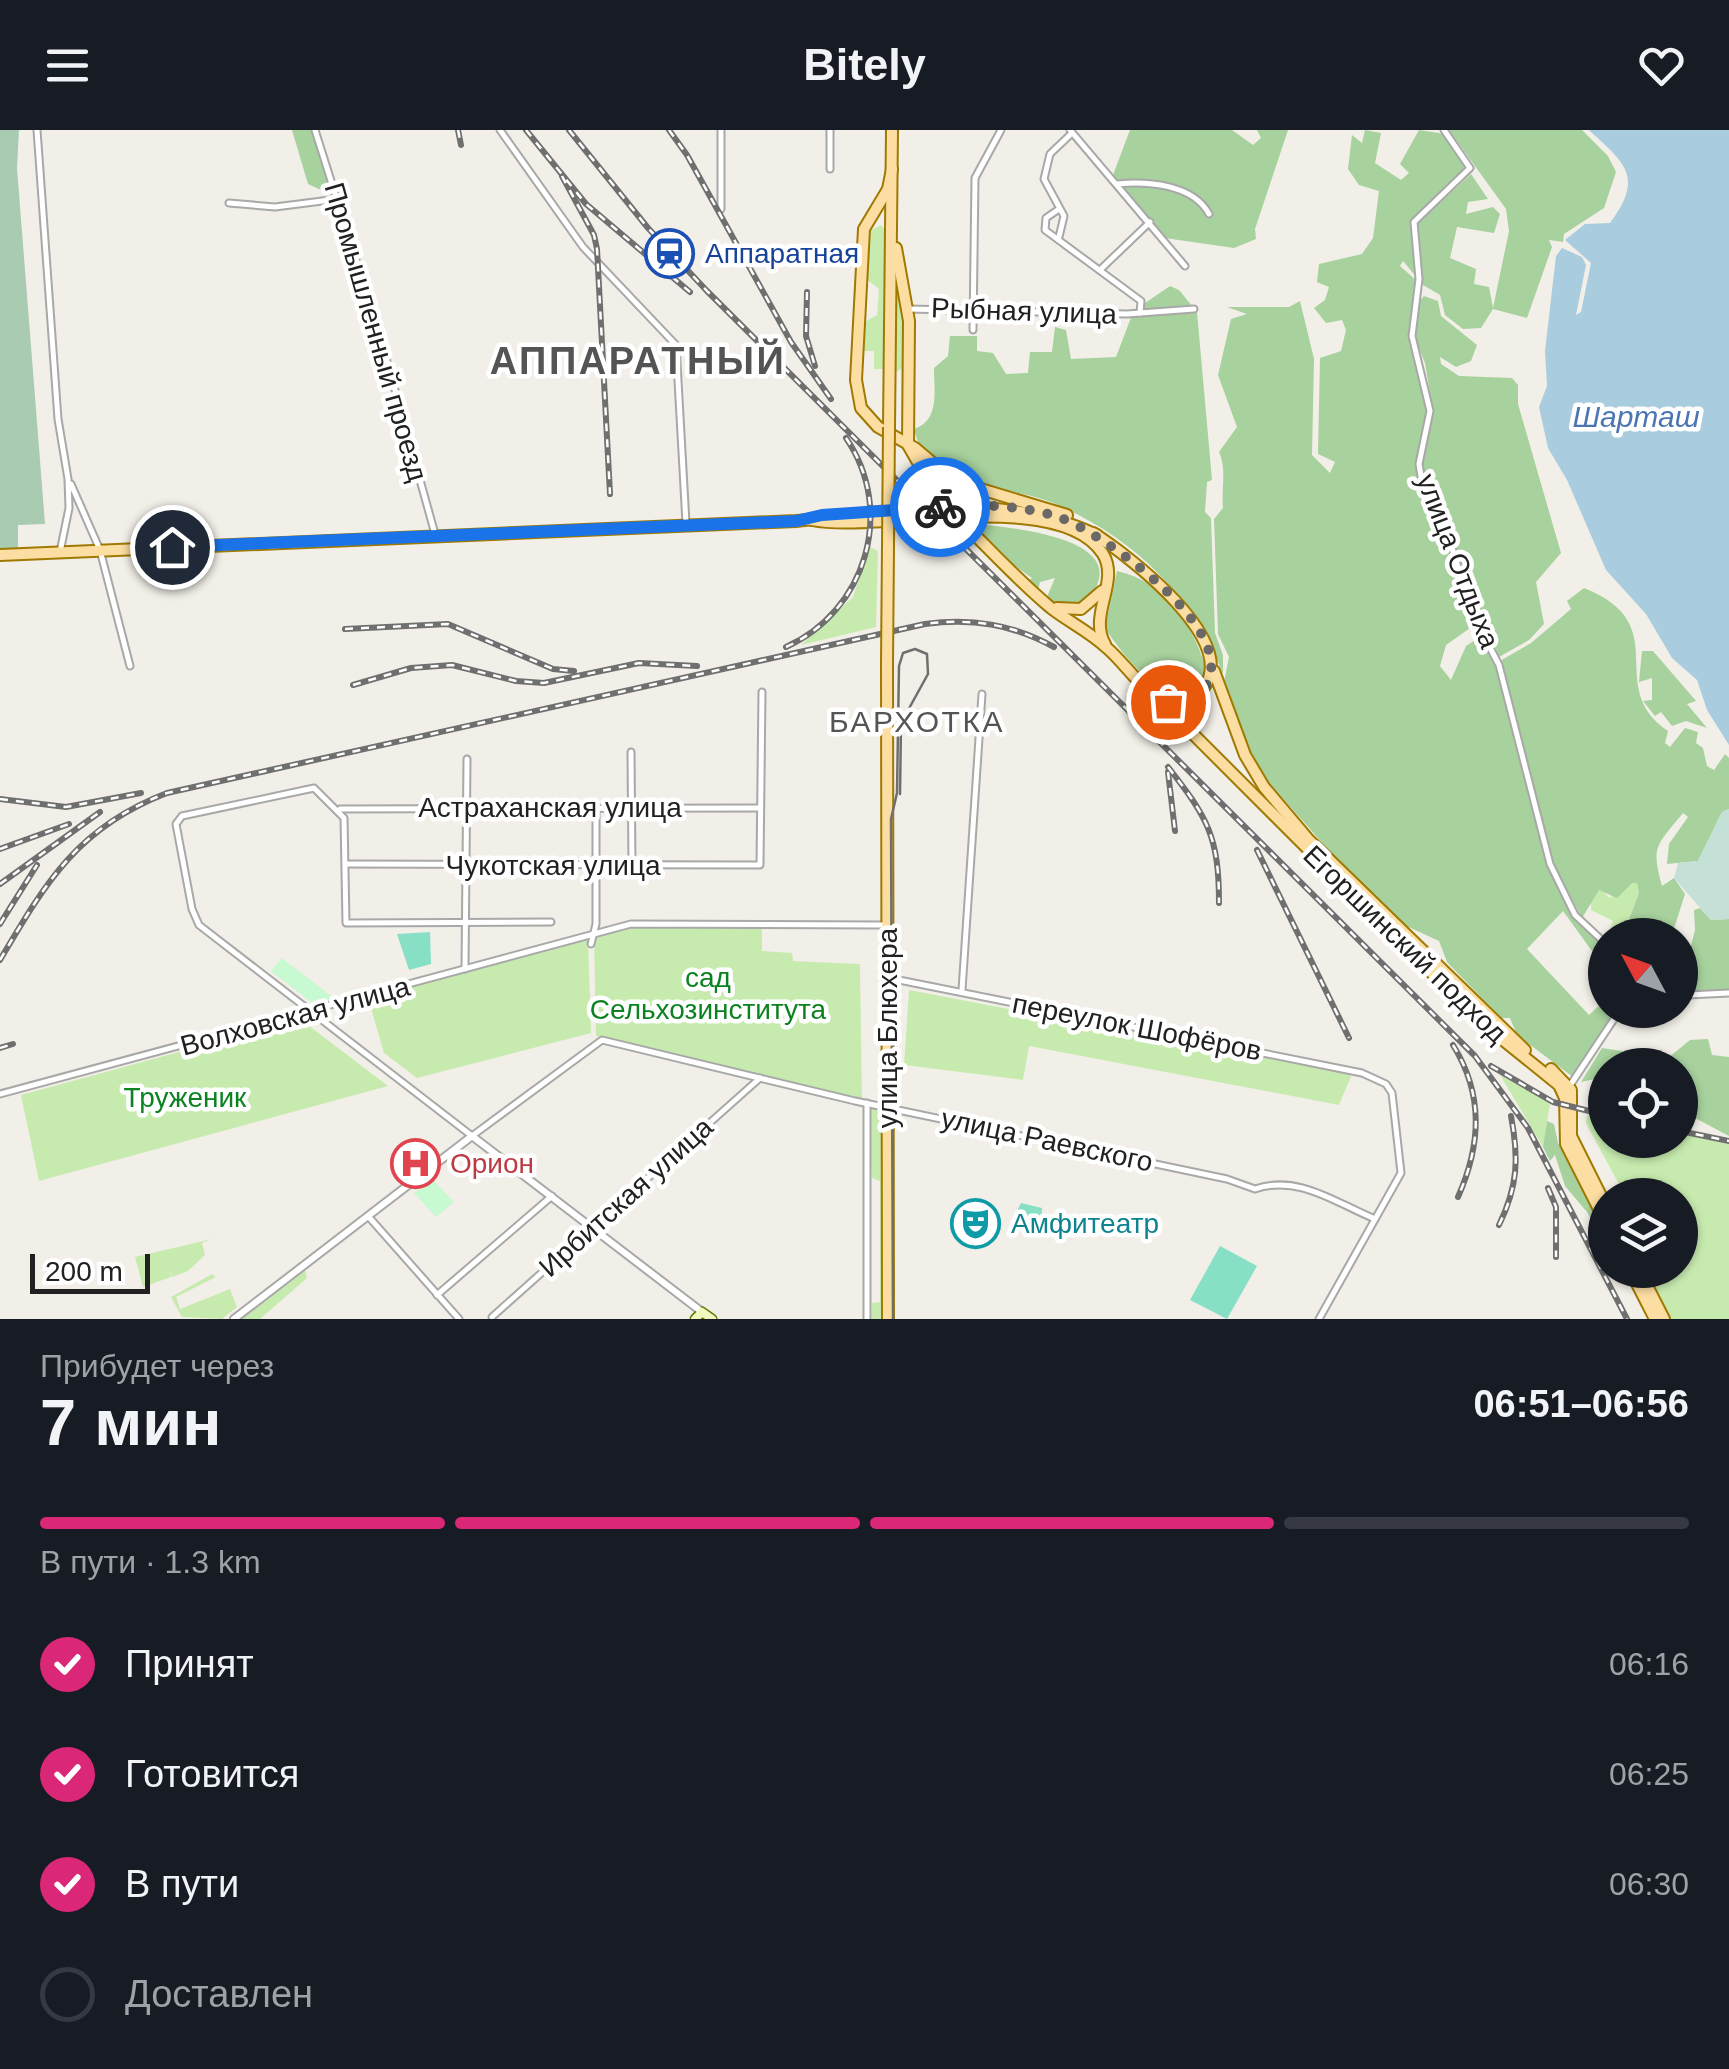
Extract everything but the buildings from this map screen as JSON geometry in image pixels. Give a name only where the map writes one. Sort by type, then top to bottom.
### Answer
[{"type":"main road","points":[[892,130],[892,215],[908,309],[908,445]]},
{"type":"main road","points":[[892,169],[888,189],[873,209],[863,240],[857,397],[878,427],[954,481],[1052,509],[1097,535]]},
{"type":"main road","points":[[873,209],[883,204],[892,215]]},
{"type":"main road","name":"улица Блюхера","points":[[888,1319],[887,738],[892,215]]},
{"type":"main road","points":[[863,240],[868,228],[878,221],[888,226],[891,242]]},
{"type":"main road","name":"Егоршинский подход","points":[[908,445],[938,497],[968,528],[1042,600],[1110,650],[1474,1015],[1559,1085],[1565,1098],[1566,1144],[1588,1187]]},
{"type":"main road","points":[[811,520],[822,515],[997,507],[1060,518],[1097,535]]},
{"type":"main road","points":[[0,555],[435,534],[978,515],[1028,520],[1090,542],[1105,558],[1107,576],[1098,628],[1110,650]]},
{"type":"main road","name":"Егоршинский подход","points":[[1097,535],[1136,562],[1173,597],[1210,660],[1245,756],[1280,807],[1473,1003],[1570,1086]]},
{"type":"main road","points":[[1042,600],[1063,610],[1081,609],[1098,597],[1107,576]]},
{"type":"main road","points":[[1152,693],[1168,702],[1191,700],[1208,682],[1210,660]]},
{"type":"main road","points":[[1570,1086],[1571,1136],[1592,1178]]},
{"type":"main road","points":[[1640,1288],[1656,1319]]},
{"type":"main road","points":[[1648,1288],[1664,1319]]},
{"type":"main road","points":[[698,1316],[712,1319]]},
{"type":"street","points":[[37,130],[58,419],[68,479],[69,508],[60,552]]},
{"type":"street","name":"Промышленный проезд","points":[[315,130],[435,534]]},
{"type":"street","points":[[500,130],[583,247],[676,345],[686,524]]},
{"type":"street","points":[[720,209],[721,130]]},
{"type":"street","points":[[830,130],[830,169]]},
{"type":"street","points":[[973,330],[975,178],[1001,130]]},
{"type":"street","name":"улица Отдыха","points":[[1444,130],[1470,168],[1414,222],[1419,279],[1412,336],[1430,411],[1420,473],[1430,506],[1446,529],[1473,615],[1499,664],[1550,864],[1575,914],[1588,927]]},
{"type":"street","points":[[1059,209],[1048,215],[1044,226],[1060,237],[1065,221],[1059,200],[1044,179],[1050,154],[1071,131],[1185,266]]},
{"type":"street","points":[[1116,184],[1153,180],[1204,204],[1209,214]]},
{"type":"street","points":[[229,203],[275,207],[338,199]]},
{"type":"street","points":[[1102,268],[1150,222]]},
{"type":"street","name":"Рыбная улица","points":[[1060,237],[1141,300],[1140,313]]},
{"type":"street","name":"Рыбная улица","points":[[908,309],[1140,313],[1194,309]]},
{"type":"street","points":[[68,479],[100,550],[130,666]]},
{"type":"street","points":[[760,808],[762,692]]},
{"type":"street","points":[[962,992],[982,694]]},
{"type":"street","points":[[631,752],[632,866]]},
{"type":"street","points":[[465,970],[467,760]]},
{"type":"street","points":[[550,922],[346,923],[344,818],[340,809],[314,788],[178,819],[176,828],[196,920],[553,1195],[698,1316]]},
{"type":"street","points":[[591,944],[590,935],[596,924],[596,808]]},
{"type":"street","name":"Астраханская улица","points":[[340,809],[760,808]]},
{"type":"street","name":"Чукотская улица","points":[[346,864],[760,864],[760,808]]},
{"type":"street","name":"Волховская улица","points":[[0,1094],[644,923],[887,925]]},
{"type":"street","name":"переулок Шофёров","points":[[887,978],[1362,1073],[1386,1084],[1392,1093],[1400,1173],[1375,1218]]},
{"type":"street","points":[[1698,995],[1729,993]]},
{"type":"street","points":[[1570,1086],[1608,1028]]},
{"type":"street","name":"улица Раевского","points":[[472,1136],[595,1040],[856,1101],[1227,1178],[1255,1189],[1276,1182],[1326,1194],[1375,1218]]},
{"type":"street","name":"Ирбитская улица","points":[[492,1316],[760,1078]]},
{"type":"street","points":[[867,1103],[868,1319]]},
{"type":"street","points":[[234,1319],[472,1136]]},
{"type":"street","points":[[437,1295],[553,1195]]},
{"type":"street","points":[[368,1216],[459,1319]]},
{"type":"street","points":[[1319,1319],[1375,1218]]},
{"type":"green space","points":[[0,130],[19,130],[17,168],[45,524],[18,525],[18,550],[0,551]]},
{"type":"green space","points":[[292,130],[311,130],[332,195],[308,184]]},
{"type":"green space","points":[[1130,130],[1232,130],[1253,145],[1261,138],[1257,130],[1288,130],[1255,229],[1256,239],[1234,248],[1165,238],[1113,175]]},
{"type":"green space","points":[[1365,130],[1381,133],[1375,163],[1401,180],[1409,173],[1400,164],[1419,130],[1445,134],[1466,170],[1410,222],[1415,226],[1471,174],[1488,199],[1468,202],[1466,214],[1493,207],[1500,214],[1494,233],[1457,227],[1450,258],[1476,269],[1474,284],[1489,287],[1493,308],[1509,231],[1506,209],[1449,130],[1582,130],[1608,156],[1616,172],[1604,208],[1564,234],[1563,242],[1549,240],[1552,247],[1527,318],[1493,309],[1481,328],[1463,329],[1445,315],[1440,295],[1423,285],[1403,261],[1400,266],[1417,281],[1409,335],[1424,374],[1428,409],[1417,460],[1419,481],[1440,524],[1473,626],[1446,645],[1440,666],[1451,680],[1466,646],[1480,637],[1510,714],[1543,847],[1558,886],[1588,930],[1588,946],[1563,911],[1527,949],[1588,1014],[1588,1028],[1606,1028],[1592,1048],[1588,1048],[1588,1055],[1573,1077],[1517,1035],[1510,1018],[1501,1018],[1447,962],[1439,941],[1402,924],[1362,888],[1264,777],[1246,743],[1224,682],[1229,657],[1218,634],[1214,519],[1223,508],[1219,452],[1237,427],[1218,375],[1231,319],[1247,314],[1227,307],[1289,307],[1300,301],[1314,359],[1312,455],[1330,473],[1335,462],[1318,454],[1320,358],[1341,351],[1346,330],[1342,320],[1326,323],[1314,308],[1325,300],[1329,287],[1317,282],[1319,264],[1362,254],[1373,238],[1379,191],[1359,185],[1348,169],[1352,135],[1362,143]]},
{"type":"green space","points":[[881,225],[887,232],[887,369],[874,369],[874,351],[861,351],[861,324],[877,315],[879,289],[865,278],[870,231]]},
{"type":"green space","points":[[894,258],[904,298],[908,364],[895,373]]},
{"type":"green space","points":[[1170,286],[1179,290],[1197,312],[1212,480],[1207,482],[1205,512],[1211,518],[1215,633],[1223,655],[1223,674],[1210,645],[1177,594],[1135,552],[1056,504],[953,475],[922,450],[914,429],[932,412],[934,368],[948,356],[950,336],[977,336],[977,351],[993,353],[1006,374],[1028,373],[1030,352],[1052,352],[1055,327],[1066,330],[1071,359],[1116,357],[1132,315],[1143,313],[1145,303]]},
{"type":"green space","points":[[1424,296],[1438,301],[1441,316],[1477,345],[1471,361],[1456,367],[1440,357],[1441,364],[1459,376],[1512,378],[1518,385],[1518,404],[1561,553],[1536,582],[1544,624],[1529,640],[1499,657],[1487,628],[1476,620],[1443,516],[1432,505],[1421,468],[1433,412],[1425,363],[1414,336],[1416,305]]},
{"type":"green space","points":[[976,524],[1020,529],[1070,542],[1088,553],[1099,567],[1097,585],[1080,607],[1055,604],[1047,597],[1055,578],[1040,582],[1038,591],[1027,582],[1032,578],[1000,555]]},
{"type":"green space","points":[[870,547],[878,551],[876,627],[801,645],[853,597]]},
{"type":"green space","points":[[1117,571],[1149,585],[1176,609],[1186,624],[1207,674],[1193,695],[1181,696],[1155,684],[1131,663],[1105,628]]},
{"type":"green space","points":[[1584,588],[1612,603],[1627,620],[1634,638],[1640,695],[1649,713],[1668,731],[1665,743],[1670,747],[1685,728],[1698,732],[1696,743],[1703,748],[1707,766],[1714,770],[1725,754],[1729,758],[1729,809],[1722,812],[1698,861],[1667,864],[1669,844],[1688,817],[1683,813],[1658,847],[1662,886],[1674,878],[1685,894],[1677,918],[1629,918],[1639,893],[1637,883],[1632,883],[1617,898],[1599,890],[1582,918],[1553,863],[1500,661],[1531,643],[1571,609],[1567,601]]},
{"type":"green space","points":[[1642,651],[1653,651],[1696,701],[1687,704],[1707,728],[1686,721],[1672,726],[1661,712],[1655,716],[1643,701],[1652,700],[1652,678],[1639,682]]},
{"type":"green space","points":[[1632,882],[1637,883],[1639,893],[1629,918],[1607,918],[1591,910],[1591,900],[1600,889],[1610,898]]},
{"type":"green space","points":[[1700,908],[1711,920],[1729,919],[1729,989],[1698,991],[1698,918],[1694,918],[1694,910]]},
{"type":"green space","name":"сад Сельхозинститута","points":[[762,925],[762,951],[792,953],[793,961],[860,964],[862,1101],[596,1036],[594,937],[631,927]]},
{"type":"green space","points":[[430,932],[431,964],[409,970],[397,934]]},
{"type":"green space","points":[[588,938],[591,1033],[417,1078],[384,1053],[368,998]]},
{"type":"green space","points":[[282,958],[335,999],[315,1005],[271,971]]},
{"type":"green space","points":[[909,990],[1352,1074],[1339,1105],[1029,1046],[1023,1080],[904,1065]]},
{"type":"green space","name":"Труженик","points":[[300,1019],[388,1086],[39,1181],[21,1095]]},
{"type":"green space","points":[[1708,1039],[1712,1055],[1729,1057],[1729,1136],[1698,1120],[1698,1048],[1680,1048],[1690,1040]]},
{"type":"green space","points":[[1500,1075],[1550,1103],[1543,1147]]},
{"type":"green space","points":[[869,1108],[885,1112],[886,1319],[872,1319],[872,1303],[880,1302],[880,1181],[872,1178]]},
{"type":"green space","points":[[1547,1121],[1554,1124],[1558,1143],[1588,1199],[1588,1214],[1565,1186],[1555,1155],[1550,1161],[1543,1147]]},
{"type":"green space","points":[[1698,1138],[1729,1144],[1729,1319],[1670,1319],[1654,1288],[1698,1288],[1698,1178],[1616,1178],[1605,1158],[1698,1158]]},
{"type":"green space","points":[[432,1179],[454,1202],[436,1217],[414,1193]]},
{"type":"green space","points":[[1021,1203],[1042,1208],[1041,1235],[1025,1234],[1018,1209]]},
{"type":"green space","points":[[212,1239],[202,1243],[205,1255],[188,1271],[172,1277],[169,1269],[171,1277],[143,1287],[135,1257]]},
{"type":"green space","points":[[1220,1246],[1257,1266],[1227,1319],[1190,1300]]},
{"type":"green space","points":[[305,1270],[307,1278],[260,1319],[241,1319]]},
{"type":"green space","points":[[212,1274],[216,1277],[176,1297],[180,1309],[230,1289],[237,1307],[222,1319],[182,1317],[171,1297]]},
{"type":"shaded area","points":[[1729,809],[1729,919],[1711,920],[1674,878],[1678,863],[1698,861],[1722,812]]},
{"type":"water","name":"Шарташ","points":[[1589,130],[1729,130],[1729,745],[1707,710],[1697,680],[1672,658],[1646,614],[1606,570],[1567,480],[1548,448],[1539,407],[1547,386],[1545,351],[1556,256],[1562,248],[1582,257],[1586,265],[1576,315],[1581,312],[1591,263],[1565,240],[1585,224],[1610,223],[1628,182],[1621,162]]},
{"type":"tram line","points":[[893,1319],[891,819],[897,793],[899,666],[903,653],[915,649],[927,654],[928,674],[901,723],[900,794]]},
{"type":"railway","points":[[458,130],[461,145]]},
{"type":"railway","points":[[526,130],[586,204],[690,292]]},
{"type":"railway","points":[[569,130],[648,228],[707,291],[1475,1056],[1528,1128],[1627,1319]]},
{"type":"railway","points":[[669,130],[687,155],[791,342],[831,399]]},
{"type":"railway","points":[[562,176],[594,235],[597,249],[610,494]]},
{"type":"railway","points":[[807,292],[806,336],[815,366]]},
{"type":"railway","points":[[786,647],[814,631],[836,609],[865,556],[870,527],[869,496],[861,466],[846,438]]},
{"type":"railway","points":[[345,629],[448,624],[553,669],[574,671]]},
{"type":"railway","points":[[0,960],[67,860],[110,822],[167,793],[925,624],[991,625],[1054,647]]},
{"type":"railway","points":[[353,685],[411,668],[452,665],[516,681],[544,683],[639,663],[697,666]]},
{"type":"railway","points":[[1168,767],[1193,800],[1208,829],[1217,861],[1219,903]]},
{"type":"railway","points":[[1168,772],[1175,831]]},
{"type":"railway","points":[[0,799],[66,807],[141,793]]},
{"type":"railway","points":[[0,884],[100,812]]},
{"type":"railway","points":[[0,849],[69,824]]},
{"type":"railway","points":[[1257,850],[1349,1038]]},
{"type":"railway","points":[[0,924],[37,865]]},
{"type":"railway","points":[[0,1048],[13,1044]]},
{"type":"railway","points":[[1453,1045],[1470,1083],[1476,1120],[1471,1158],[1458,1197]]},
{"type":"railway","points":[[1491,1066],[1553,1102],[1588,1111]]},
{"type":"railway","points":[[1499,1225],[1515,1172],[1511,1116]]},
{"type":"railway","points":[[1698,1135],[1729,1141]]},
{"type":"railway","points":[[1548,1188],[1556,1207],[1556,1257]]},
{"type":"way so far","points":[[940,507],[997,507],[1060,518],[1097,535],[1150,574],[1188,617],[1210,660],[1210,678],[1196,697],[1176,704],[1168,702]]},
{"type":"place","name":"Аппаратная","points":[[670,253]]},
{"type":"place","name":"Орион","points":[[415,1163]]},
{"type":"place","name":"Амфитеатр","points":[[976,1223]]},
{"type":"district","name":"АППАРАТНЫЙ","points":[[638,361]]},
{"type":"district","name":"БАРХОТКА","points":[[917,721]]},
{"type":"route","points":[[172,547],[796,521],[822,515],[940,507]]}]
